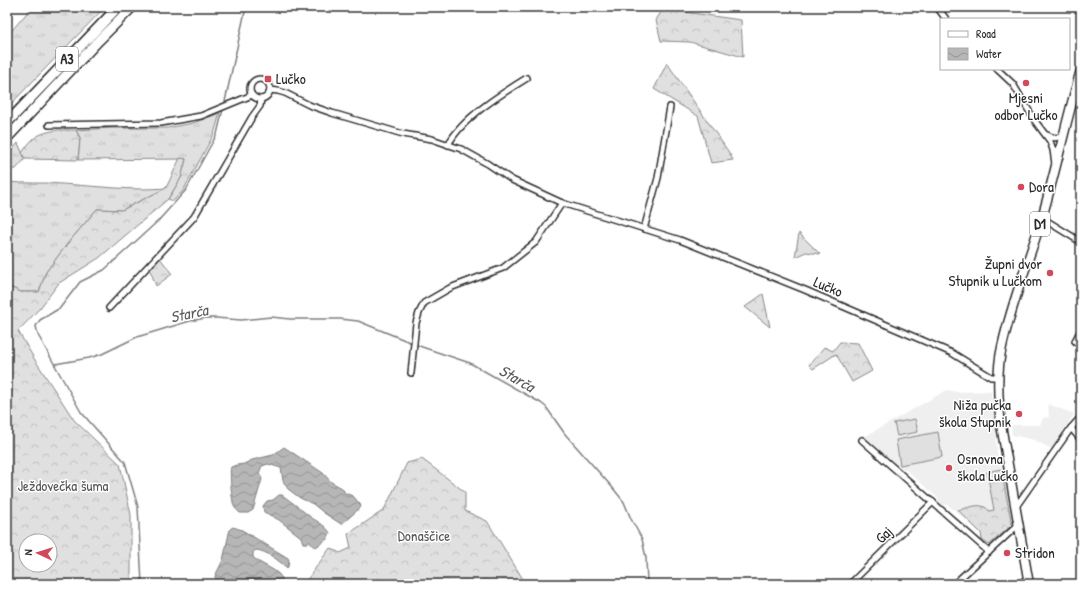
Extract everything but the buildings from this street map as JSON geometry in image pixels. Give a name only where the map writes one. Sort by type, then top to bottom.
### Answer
[{"type":"highway","name":"A3","points":[[7,123],[118,7]]},
{"type":"highway","name":"A3","points":[[7,138],[132,7]]},
{"type":"highway","points":[[7,115],[13,108],[22,106]]},
{"type":"highway","points":[[7,145],[15,136],[18,126]]},
{"type":"main road","name":"D1","points":[[1028,581],[998,405],[998,377],[1002,348],[1014,304],[1042,218],[1081,72]]},
{"type":"street","points":[[937,7],[945,18]]},
{"type":"street","points":[[998,70],[1013,84],[1035,121],[1045,133],[1053,150],[1055,172]]},
{"type":"street","points":[[448,145],[459,128],[467,120],[527,78]]},
{"type":"street","points":[[261,79],[267,82],[270,90],[267,96],[258,99],[252,95],[251,86],[253,83],[261,79]]},
{"type":"street","name":"Lučko","points":[[270,90],[286,93],[309,105],[332,114],[403,134],[432,139],[461,149],[488,164],[512,180],[562,203],[680,240],[805,290],[952,353],[991,376],[998,377]]},
{"type":"street","points":[[49,125],[161,123],[201,116],[252,95]]},
{"type":"street","points":[[109,308],[194,216],[252,117],[260,106],[261,99]]},
{"type":"street","points":[[644,229],[658,178],[670,107]]},
{"type":"street","points":[[1045,133],[1055,138],[1064,135]]},
{"type":"street","points":[[411,373],[416,323],[424,303],[450,288],[503,268],[536,242],[562,203]]},
{"type":"street","points":[[1042,218],[1081,242]]},
{"type":"street","points":[[1081,330],[1076,341],[1076,343],[1081,346]]},
{"type":"street","points":[[1015,508],[1081,416]]},
{"type":"street","points":[[1071,428],[1081,440]]},
{"type":"street","points":[[862,440],[989,552]]},
{"type":"street","name":"Gaj","points":[[850,584],[933,502]]},
{"type":"street","points":[[954,584],[1018,525]]},
{"type":"street","points":[[1019,584],[1028,581]]},
{"type":"shaded area","name":"Osnovna škola Lučko","points":[[947,390],[957,392],[991,391],[996,427],[997,453],[1005,481],[1012,523],[1011,526],[990,545],[982,540],[981,534],[953,509],[946,504],[942,507],[939,504],[938,498],[905,469],[901,471],[862,438]]},
{"type":"shaded area","points":[[1048,404],[1074,414],[1052,449],[1034,440],[1012,435],[1011,425],[1040,425],[1043,418],[1049,417]]},
{"type":"green space","points":[[32,7],[105,7],[7,108],[7,36]]},
{"type":"green space","points":[[123,7],[127,7],[7,134],[7,128]]},
{"type":"green space","points":[[663,9],[741,20],[743,57],[690,42],[661,41],[656,20]]},
{"type":"green space","points":[[667,63],[733,160],[711,163],[698,116],[654,89]]},
{"type":"green space","points":[[220,113],[214,134],[183,191],[173,201],[168,199],[181,178],[186,159],[78,160],[80,138],[76,130],[167,128],[193,123]]},
{"type":"green space","points":[[76,130],[80,138],[78,160],[25,159],[22,153],[33,139],[46,132]]},
{"type":"green space","points":[[18,143],[25,159],[16,169],[7,170],[7,156]]},
{"type":"green space","name":"Ježdovečka šuma","points":[[180,158],[186,159],[181,178],[168,199],[99,258],[59,283],[40,308],[18,331],[74,420],[120,464],[131,515],[131,584],[7,584],[7,286],[21,292],[39,292],[46,272],[97,209],[122,210],[166,188]]},
{"type":"green space","points":[[7,182],[55,183],[127,189],[166,188],[122,210],[97,209],[46,272],[39,292],[21,292],[7,286]]},
{"type":"green space","points":[[799,233],[820,254],[806,252],[795,257]]},
{"type":"green space","points":[[160,258],[172,274],[156,286],[150,270]]},
{"type":"green space","points":[[763,294],[770,327],[745,307]]},
{"type":"green space","points":[[840,342],[858,343],[872,371],[852,382],[836,354],[813,369],[809,365],[824,347],[833,351]]},
{"type":"green space","points":[[915,419],[918,432],[897,436],[894,423]]},
{"type":"green space","points":[[938,432],[942,457],[900,465],[896,440]]},
{"type":"green space","name":"Donaščice","points":[[422,459],[465,492],[465,511],[487,521],[526,584],[390,584],[387,581],[379,579],[338,584],[304,584],[330,548],[340,553],[351,548],[348,534],[384,510],[407,463]]},
{"type":"green space","points":[[1001,469],[1012,525],[989,545],[982,540],[981,533],[958,510],[983,506],[989,511],[994,510],[987,472]]},
{"type":"green space","points":[[379,579],[388,581],[390,584],[338,584]]},
{"type":"water","points":[[284,447],[323,473],[331,482],[342,488],[345,493],[353,496],[361,507],[341,524],[313,504],[300,498],[288,489],[283,481],[281,468],[268,464],[262,466],[259,473],[262,479],[253,510],[248,513],[240,513],[235,508],[233,503],[231,467],[273,455]]},
{"type":"water","points":[[279,495],[285,497],[325,527],[330,533],[327,539],[316,547],[309,541],[307,543],[303,543],[301,537],[279,520],[264,512],[263,506],[267,501],[273,500]]},
{"type":"water","points":[[233,527],[242,530],[288,558],[287,568],[269,554],[256,550],[253,552],[253,557],[280,575],[284,584],[220,584],[216,580],[215,576],[223,560],[230,529]]},
{"type":"waterway","name":"Starča","points":[[224,106],[246,7]]},
{"type":"waterway","name":"Starča","points":[[142,584],[138,507],[125,462],[81,412],[38,335],[36,326],[40,320],[60,308],[80,282],[104,270],[123,253],[158,221],[186,190],[217,134],[223,109]]},
{"type":"waterway","name":"Starča","points":[[55,364],[89,358],[102,354],[137,337],[190,321],[206,318],[241,320],[271,317],[358,321],[422,347],[470,363],[546,407],[565,434],[624,502],[642,539],[646,558],[647,584]]},
{"type":"place","name":"Lučko","points":[[268,79]]},
{"type":"place","name":"Mjesni odbor Lučko","points":[[1026,83]]},
{"type":"place","name":"Dora","points":[[1021,187]]},
{"type":"place","name":"Župni dvor Stupnik u Lučkom","points":[[1050,273]]},
{"type":"place","name":"Niža pučka škola Stupnik","points":[[1019,414]]},
{"type":"place","name":"Osnovna škola Lučko","points":[[949,468]]},
{"type":"place","name":"Stridon","points":[[1007,553]]}]
